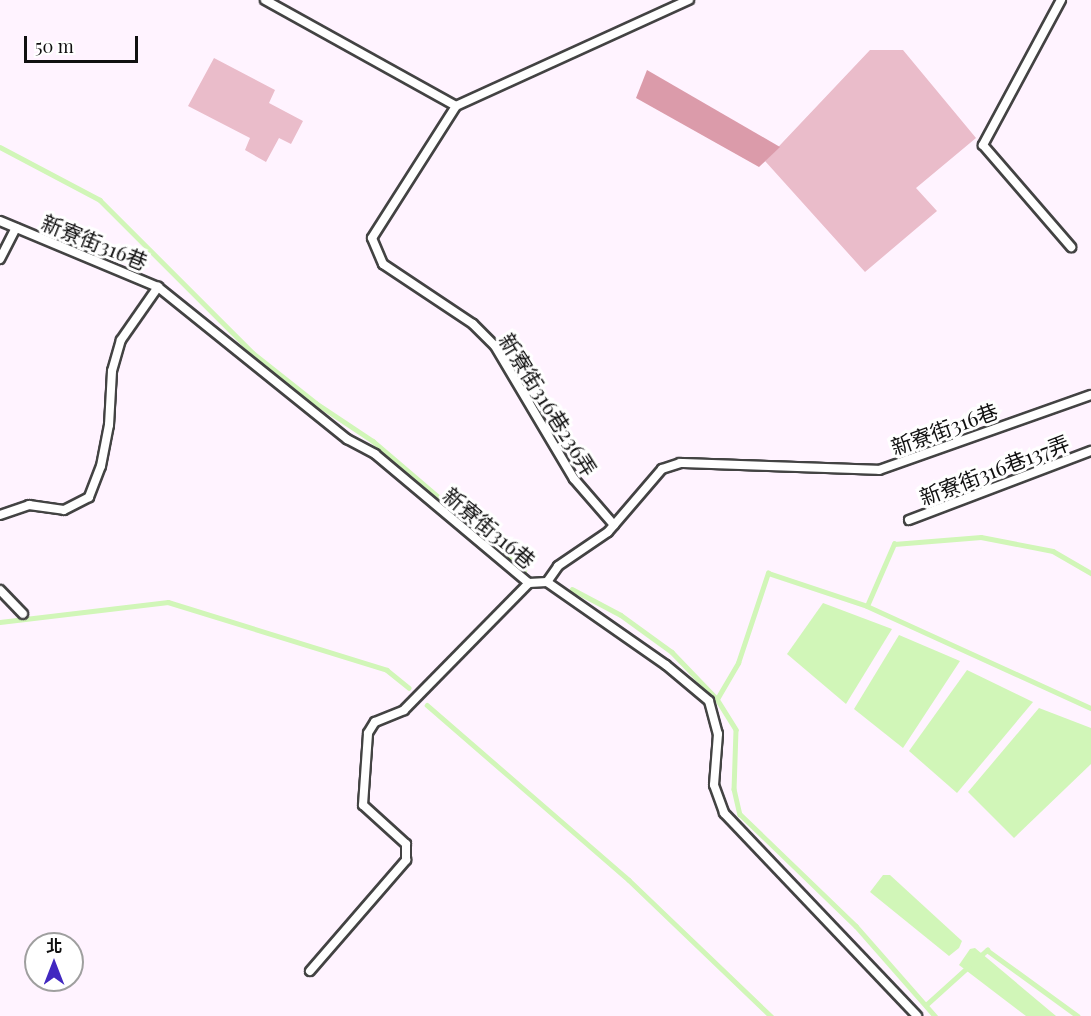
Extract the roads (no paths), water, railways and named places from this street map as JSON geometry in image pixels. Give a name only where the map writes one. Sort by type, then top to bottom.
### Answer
[{"type":"lane","points":[[265,0],[456,106],[689,0]]},
{"type":"lane","points":[[1061,0],[983,145],[1071,247]]},
{"type":"lane","name":"新寮街316巷236弄","points":[[456,106],[372,238],[383,264],[473,324],[495,346],[574,479],[614,525]]},
{"type":"lane","name":"新寮街316巷","points":[[0,221],[158,287],[347,440],[375,454],[529,584],[547,582],[558,566],[614,525],[662,469],[681,463],[879,470],[1091,395]]},
{"type":"lane","points":[[0,259],[16,228]]},
{"type":"lane","points":[[0,515],[29,505],[64,510],[88,497],[101,466],[110,425],[112,371],[121,340],[158,287]]},
{"type":"lane","name":"新寮街316巷137弄","points":[[909,520],[1091,451]]},
{"type":"lane","points":[[547,582],[666,664],[708,701],[718,734],[714,785],[724,813],[917,1016]]},
{"type":"lane","points":[[310,971],[406,860],[406,844],[363,805],[368,733],[375,722],[404,710],[529,584]]},
{"type":"lane","points":[[0,590],[22,614]]},
{"type":"waterway","points":[[0,147],[100,200],[253,353],[316,403],[373,441],[524,570]]},
{"type":"waterway","points":[[717,699],[738,663],[768,573],[867,606],[894,544],[981,537],[1053,551],[1091,573]]},
{"type":"waterway","points":[[572,589],[621,615],[672,652],[717,699],[736,730],[734,789],[740,814],[856,926],[935,1016]]},
{"type":"waterway","points":[[0,622],[168,602],[387,670],[409,688]]},
{"type":"waterway","points":[[867,606],[1091,708]]},
{"type":"waterway","points":[[427,705],[629,880],[771,1016]]},
{"type":"waterway","points":[[979,957],[987,950],[1078,1016]]},
{"type":"waterway","points":[[926,1005],[968,967]]}]
